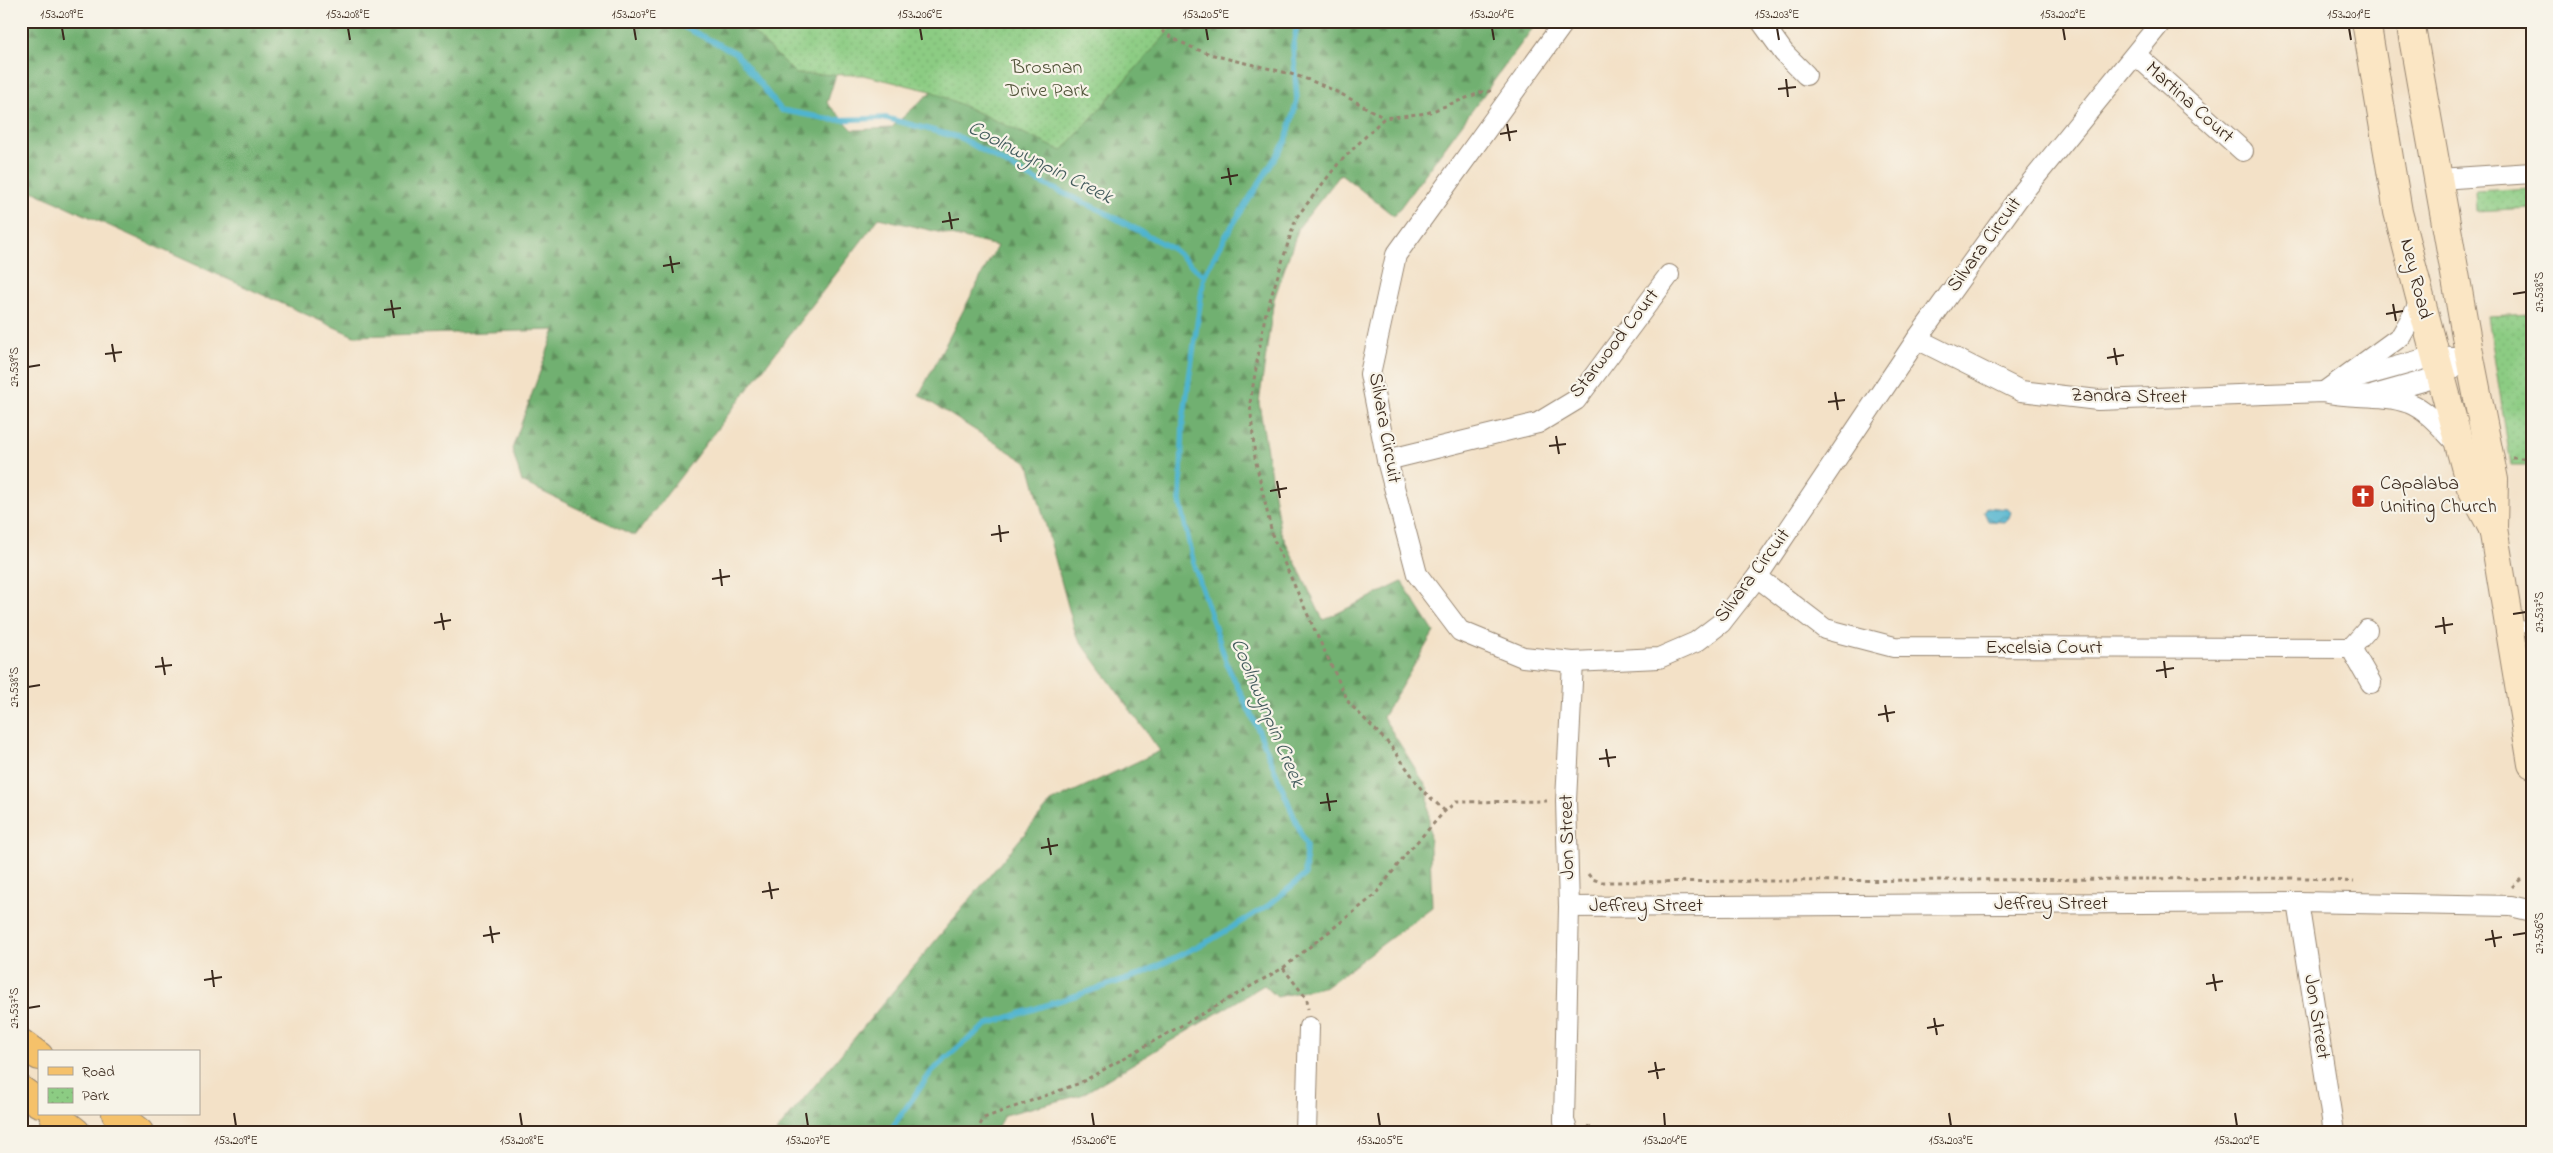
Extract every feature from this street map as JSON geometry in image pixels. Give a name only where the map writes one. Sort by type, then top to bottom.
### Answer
[{"type":"main road","name":"Ney Road","points":[[2366,21],[2398,212],[2420,301],[2470,485],[2493,528],[2521,627],[2532,764]]},
{"type":"main road","name":"Ney Road","points":[[2410,21],[2470,358],[2494,480],[2493,528]]},
{"type":"main road","points":[[21,1043],[38,1055]]},
{"type":"main road","points":[[21,1090],[38,1102]]},
{"type":"main road","points":[[56,1116],[76,1132]]},
{"type":"main road","points":[[119,1116],[139,1132]]},
{"type":"street","name":"Silvara Circuit","points":[[1564,21],[1396,255],[1370,374],[1388,460],[1417,574],[1460,631],[1523,657],[1573,662],[1659,658],[1696,642],[1722,623],[1757,577],[1917,339],[2019,197],[2162,21]]},
{"type":"street","points":[[1761,21],[1784,53],[1806,75]]},
{"type":"street","name":"Martina Court","points":[[2136,55],[2243,150]]},
{"type":"street","points":[[2439,179],[2532,173]]},
{"type":"street","name":"Starwood Court","points":[[1388,460],[1538,423],[1576,400],[1669,276]]},
{"type":"street","points":[[2331,387],[2401,336],[2420,301]]},
{"type":"street","name":"Zandra Street","points":[[1917,339],[2021,391],[2098,400],[2331,387],[2470,358]]},
{"type":"street","name":"Zandra Street","points":[[2368,397],[2438,366]]},
{"type":"street","name":"Zandra Street","points":[[2331,387],[2344,398],[2368,397],[2408,403],[2436,423],[2459,446]]},
{"type":"street","name":"Excelsia Court","points":[[1757,577],[1825,629],[1894,647],[2351,648]]},
{"type":"street","points":[[2367,630],[2351,648],[2371,682]]},
{"type":"street","name":"Jon Street","points":[[1568,1132],[1564,1121],[1569,907],[1566,801],[1573,662]]},
{"type":"street","name":"Jon Street","points":[[2298,902],[2334,1132]]},
{"type":"street","name":"Jeffrey Street","points":[[1569,907],[2298,902],[2511,906],[2532,911]]},
{"type":"street","points":[[1306,1132],[1309,1027]]},
{"type":"path","points":[[1149,21],[1188,47],[1233,62],[1283,72],[1316,82],[1352,99],[1384,118],[1427,113],[1482,92],[1498,90],[1512,95]]},
{"type":"path","points":[[1384,118],[1338,164],[1296,218],[1264,316],[1250,403],[1255,458],[1273,538],[1349,703],[1391,746],[1422,790],[1445,811]]},
{"type":"path","points":[[2506,458],[2532,458]]},
{"type":"path","points":[[976,1132],[984,1118],[1080,1083],[1283,968],[1376,895],[1406,854],[1445,811],[1456,802],[1566,801]]},
{"type":"path","points":[[1586,873],[1596,881],[2309,878],[2358,883]]},
{"type":"path","points":[[2503,889],[2512,886],[2521,879]]},
{"type":"path","points":[[1596,881],[1596,887]]},
{"type":"path","points":[[1283,968],[1307,1000],[1309,1027]]},
{"type":"green space","points":[[21,21],[853,21],[827,103],[853,130],[891,128],[931,92],[916,42],[1171,28],[1178,21],[1538,21],[1394,216],[1341,174],[1299,227],[1274,299],[1259,403],[1280,530],[1323,620],[1402,582],[1434,632],[1383,717],[1428,789],[1432,907],[1327,986],[1277,997],[1264,985],[1081,1095],[1004,1115],[995,1132],[776,1132],[1051,802],[1160,751],[1076,635],[1029,464],[919,395],[997,246],[879,218],[635,536],[522,482],[512,449],[555,330],[354,336],[21,186]]},
{"type":"green space","name":"Brosnan Drive Park","points":[[742,21],[1178,21],[1062,151],[931,91],[863,75],[796,74]]},
{"type":"green space","points":[[2532,188],[2532,208],[2476,211],[2475,191]]},
{"type":"green space","points":[[2532,314],[2532,466],[2511,466],[2488,316]]},
{"type":"water","points":[[1987,507],[2008,509],[2011,512],[2009,518],[2005,522],[1988,521],[1984,512]]},
{"type":"waterway","name":"Coolnwynpin Creek","points":[[672,21],[736,53],[781,110],[834,120],[886,118],[961,138],[1033,179],[1104,212],[1173,249],[1204,276]]},
{"type":"waterway","name":"Coolnwynpin Creek","points":[[889,1132],[932,1071],[988,1024],[1139,975],[1211,940],[1269,905],[1305,875],[1306,846],[1258,729],[1228,667],[1194,565],[1180,501],[1183,421],[1204,276],[1225,237],[1286,141],[1297,100],[1293,46],[1298,21]]},
{"type":"place","name":"Capalaba Uniting Church","points":[[2363,496]]}]
